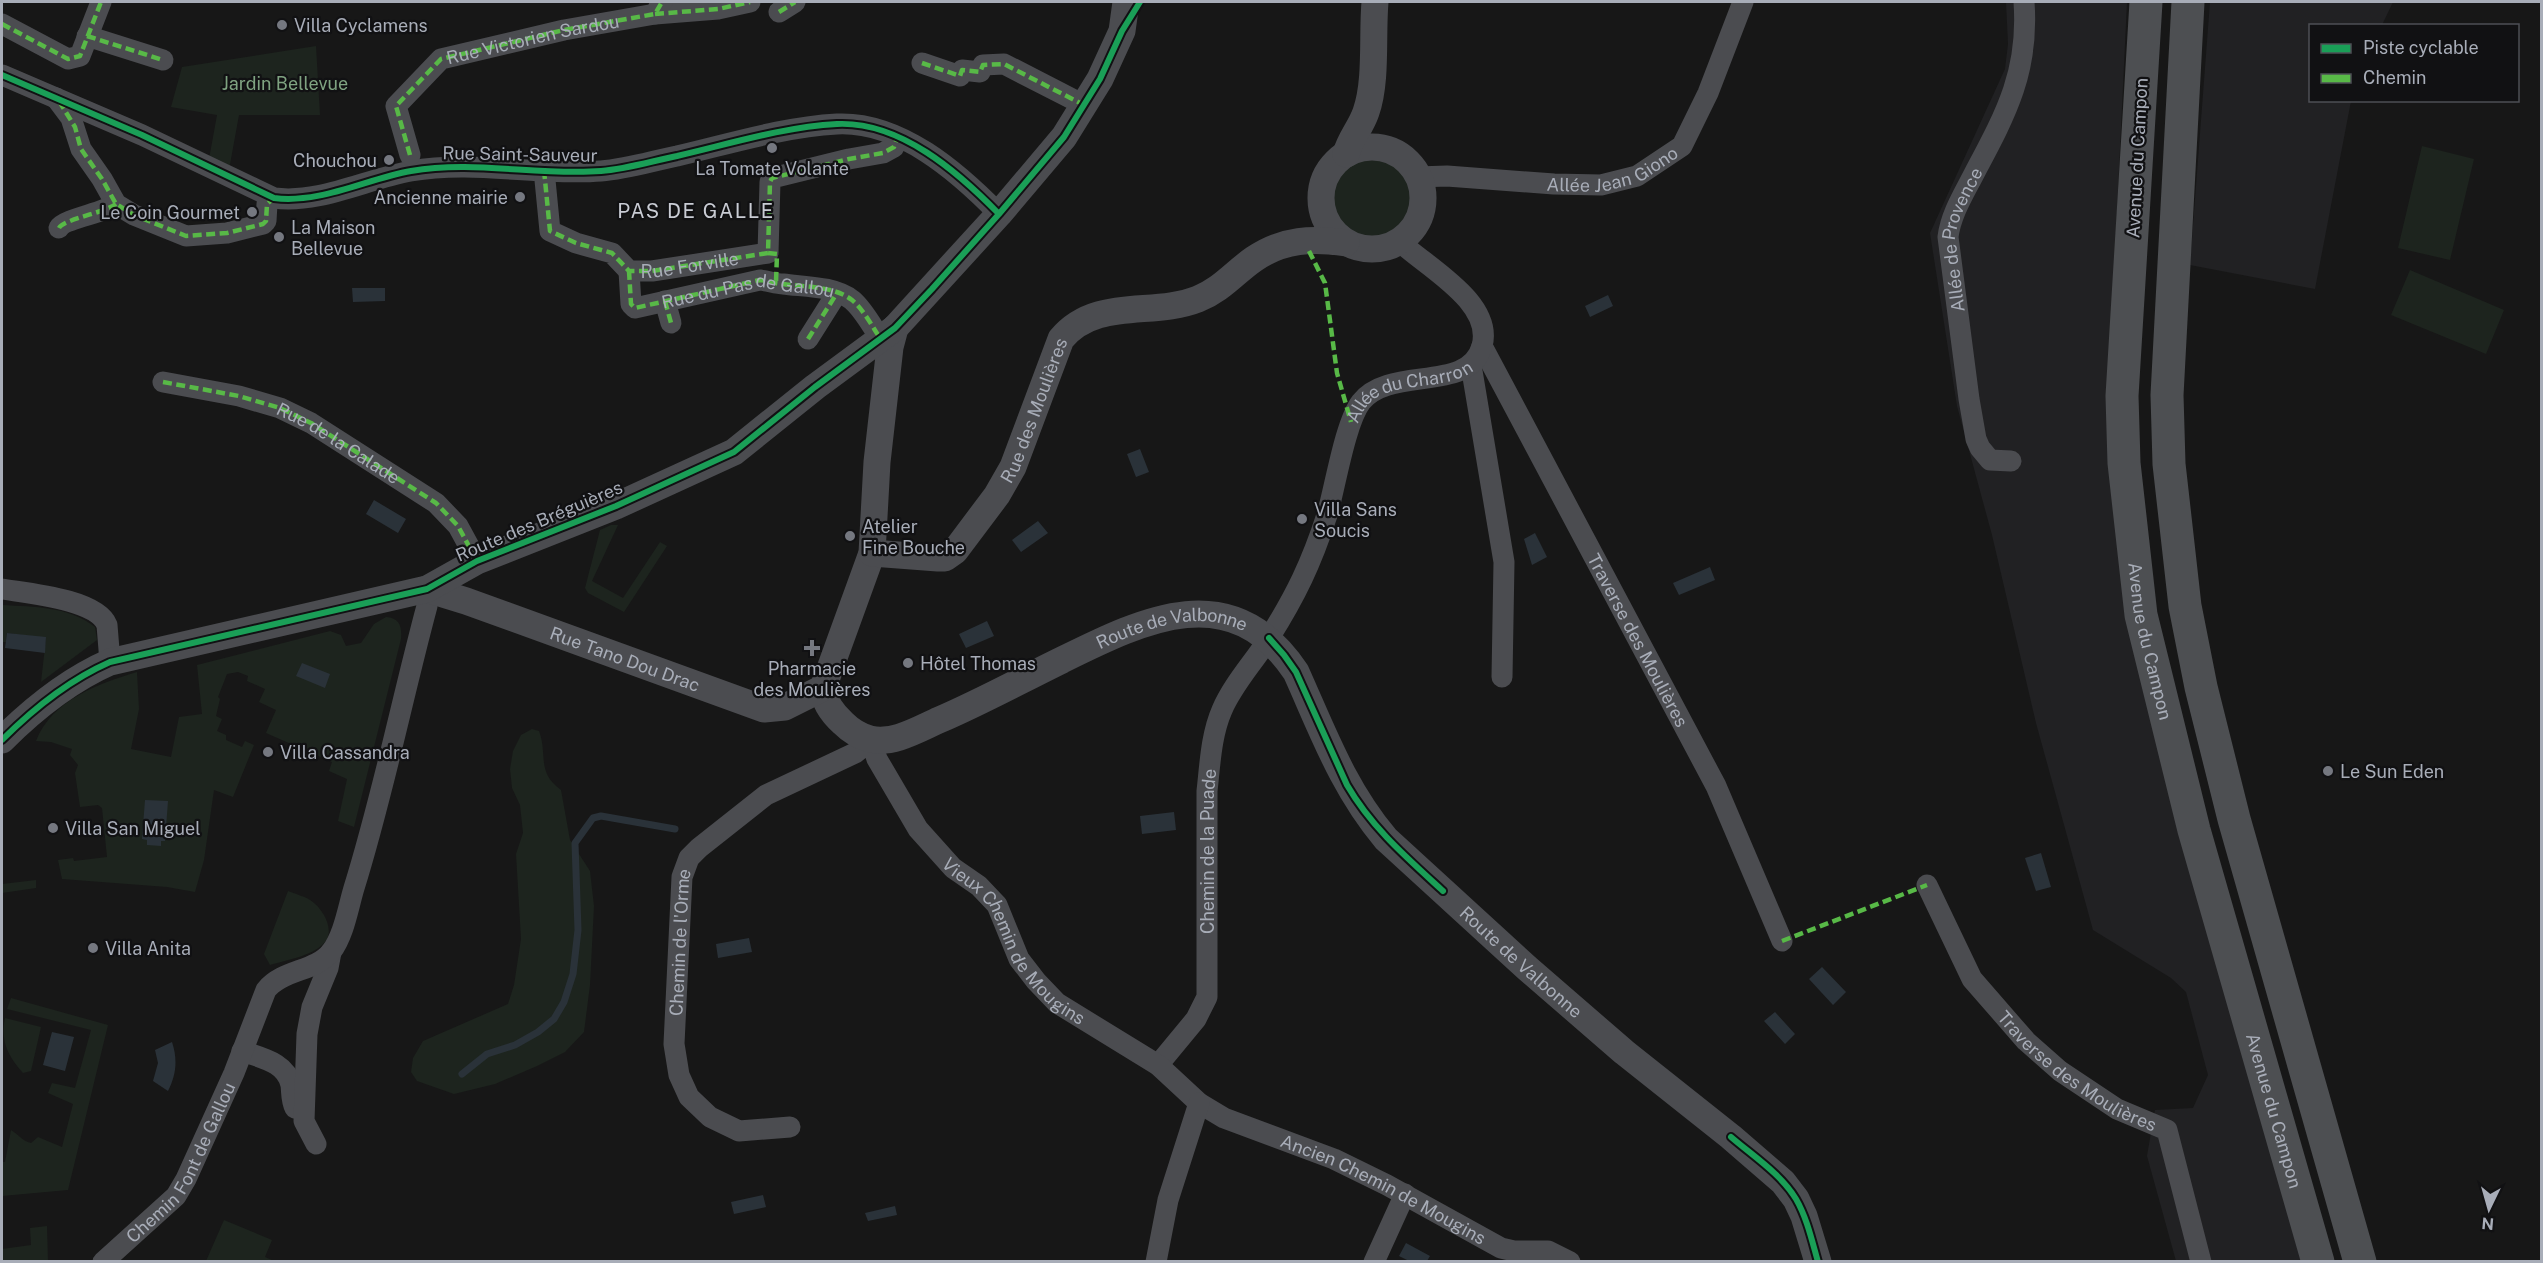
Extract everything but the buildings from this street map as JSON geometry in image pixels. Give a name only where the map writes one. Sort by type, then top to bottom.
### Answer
[{"type":"main road","name":"Avenue du Campon","points":[[2146,2],[2122,396],[2124,463],[2141,615],[2197,841],[2318,1262]]},
{"type":"main road","points":[[2188,2],[2167,395],[2169,464],[2185,606],[2201,687],[2234,819],[2360,1262]]},
{"type":"street","points":[[2,24],[68,59],[84,46],[101,2]]},
{"type":"street","points":[[659,8],[718,9],[750,2]]},
{"type":"street","name":"Route des Bréguières","points":[[2,740],[62,688],[83,673],[110,662],[427,589],[477,561],[616,506],[734,452],[815,387],[888,333],[999,214],[1064,137],[1100,79],[1122,31],[1126,2]]},
{"type":"street","points":[[1122,31],[1140,2]]},
{"type":"street","points":[[1346,154],[1366,112],[1371,83],[1375,2]]},
{"type":"street","name":"Allée Jean Giono","points":[[1418,177],[1439,176],[1601,185],[1637,176],[1682,146],[1708,93],[1743,2]]},
{"type":"street","name":"Allée de Provence","points":[[2011,461],[1990,460],[1976,439],[1967,389],[1948,237],[1950,223],[1956,209],[1996,133],[2019,77],[2025,36],[2024,2]]},
{"type":"street","name":"Rue Victorien Sardou","points":[[410,155],[396,106],[441,59],[659,8]]},
{"type":"street","points":[[84,46],[163,60]]},
{"type":"street","points":[[922,63],[960,76],[962,70],[980,72],[983,66],[1004,64],[1084,105]]},
{"type":"street","name":"Rue Saint-Sauveur","points":[[2,75],[142,135],[274,198],[317,196],[409,172],[444,167],[602,171],[787,132],[838,124],[867,127],[933,155],[999,214]]},
{"type":"street","points":[[1371,83],[1377,112],[1395,153]]},
{"type":"street","points":[[56,98],[71,118],[81,149],[116,204],[174,232],[198,236],[247,230],[266,221],[267,204],[274,198]]},
{"type":"street","points":[[776,282],[777,254],[768,253],[772,178],[884,153],[894,147],[897,138]]},
{"type":"street","points":[[1362,148],[1379,148],[1395,153],[1412,167],[1418,177],[1422,191],[1420,213],[1410,232],[1400,241],[1387,247],[1359,248],[1346,243],[1325,221],[1321,206],[1321,191],[1325,176],[1346,154],[1362,148]]},
{"type":"street","name":"Rue Forville","points":[[544,170],[550,231],[576,243],[612,253],[629,272],[652,271],[768,253]]},
{"type":"street","points":[[59,228],[64,223],[92,215],[116,204]]},
{"type":"street","name":"Rue des Moulières","points":[[872,553],[945,558],[955,551],[1007,479],[1021,449],[1061,339],[1071,327],[1083,319],[1099,314],[1197,300],[1228,282],[1254,259],[1289,242],[1322,239],[1346,243]]},
{"type":"street","name":"Allée du Charron","points":[[1269,638],[1289,607],[1309,568],[1328,513],[1351,422],[1360,403],[1376,389],[1384,386],[1456,373],[1471,365],[1482,346],[1481,323],[1475,309],[1460,291],[1400,241]]},
{"type":"street","name":"Rue du Pas de Gallou","points":[[629,272],[631,304],[635,308],[760,280],[837,293],[855,302],[888,333]]},
{"type":"street","points":[[808,339],[837,293]]},
{"type":"street","points":[[665,301],[671,323]]},
{"type":"street","points":[[871,740],[857,734],[840,720],[826,702],[823,688],[872,553],[877,462],[890,347],[888,333]]},
{"type":"street","name":"Traverse des Moulières","points":[[1482,346],[1716,786],[1782,941]]},
{"type":"street","points":[[1471,365],[1503,562],[1502,677]]},
{"type":"street","name":"Rue de la Calade","points":[[163,381],[239,396],[280,408],[311,423],[436,503],[458,526],[477,561]]},
{"type":"street","points":[[2,589],[62,600],[93,610],[105,621],[110,662]]},
{"type":"street","points":[[304,1121],[307,1034],[312,1007],[328,968],[331,952],[339,935],[366,852],[427,606],[427,589]]},
{"type":"street","name":"Rue Tano Dou Drac","points":[[427,589],[476,604],[764,709],[785,707],[823,688]]},
{"type":"street","name":"Route de Valbonne","points":[[871,740],[906,734],[966,708],[1097,642],[1166,617],[1211,614],[1233,619],[1269,638],[1296,672],[1347,785],[1386,839],[1527,968],[1624,1052],[1731,1137],[1782,1182],[1796,1199],[1804,1216],[1818,1262]]},
{"type":"street","name":"Chemin de la Puade","points":[[1158,1065],[1196,1019],[1207,997],[1206,831],[1210,762],[1221,712],[1269,638]]},
{"type":"street","name":"Vieux Chemin de Mougins","points":[[871,740],[877,759],[918,829],[953,868],[979,886],[997,905],[1019,959],[1036,981],[1057,1003],[1158,1065],[1199,1103]]},
{"type":"street","name":"Chemin de l'Orme","points":[[790,1127],[739,1131],[710,1117],[689,1097],[679,1075],[674,1044],[682,876],[689,858],[699,848],[766,795],[855,753],[871,740]]},
{"type":"street","name":"Traverse des Moulières","points":[[1927,885],[1972,979],[2026,1041],[2060,1071],[2117,1109],[2167,1130],[2201,1262]]},
{"type":"street","name":"Chemin Font de Gallou","points":[[103,1262],[176,1196],[186,1179],[242,1051],[266,990],[272,982],[283,975],[322,960],[331,952]]},
{"type":"street","points":[[242,1051],[273,1062],[283,1069],[291,1084],[292,1103],[316,1144]]},
{"type":"street","points":[[1156,1262],[1168,1200],[1199,1103]]},
{"type":"street","name":"Ancien Chemin de Mougins","points":[[1199,1103],[1248,1128],[1334,1159],[1405,1194],[1501,1248],[1514,1251],[1536,1249],[1560,1260]]},
{"type":"street","points":[[1374,1262],[1405,1194]]},
{"type":"shaded area","points":[[2006,2],[2127,2],[2116,233],[2113,485],[2301,1261],[2176,1261],[2147,1156],[2155,1110],[2193,1108],[2208,1075],[2186,992],[2171,978],[2093,930],[2036,723],[1992,535],[1957,406],[1930,233],[2005,69],[2008,44]]},
{"type":"shaded area","points":[[2210,2],[2393,2],[2382,24],[2309,24],[2309,102],[2351,102],[2315,289],[2190,265]]},
{"type":"shaded area","points":[[352,288],[385,288],[385,301],[353,302]]},
{"type":"shaded area","points":[[1608,295],[1613,306],[1590,317],[1585,306]]},
{"type":"shaded area","points":[[1140,449],[1149,472],[1136,477],[1127,454]]},
{"type":"shaded area","points":[[374,500],[406,519],[398,533],[366,514]]},
{"type":"shaded area","points":[[1038,521],[1048,533],[1021,552],[1012,540]]},
{"type":"shaded area","points":[[1535,533],[1547,557],[1532,565],[1524,539]]},
{"type":"shaded area","points":[[1710,567],[1715,580],[1679,595],[1673,583]]},
{"type":"shaded area","points":[[987,621],[994,636],[966,648],[959,634]]},
{"type":"shaded area","points":[[7,633],[46,637],[45,653],[5,648]]},
{"type":"shaded area","points":[[302,663],[330,674],[325,688],[296,676]]},
{"type":"shaded area","points":[[145,800],[168,801],[165,841],[161,841],[161,846],[147,845],[147,840],[142,839]]},
{"type":"shaded area","points":[[1174,812],[1176,830],[1142,834],[1140,816]]},
{"type":"shaded area","points":[[2041,853],[2051,887],[2036,891],[2025,858]]},
{"type":"shaded area","points":[[749,938],[752,952],[718,958],[716,944]]},
{"type":"shaded area","points":[[1822,967],[1846,992],[1833,1005],[1809,979]]},
{"type":"shaded area","points":[[1775,1012],[1795,1034],[1785,1044],[1764,1021]]},
{"type":"shaded area","points":[[52,1032],[74,1037],[65,1071],[43,1065]]},
{"type":"shaded area","points":[[172,1042],[175,1067],[168,1091],[153,1081],[158,1063],[155,1050]]},
{"type":"shaded area","points":[[763,1195],[766,1207],[734,1214],[731,1202]]},
{"type":"shaded area","points":[[895,1206],[897,1215],[868,1221],[865,1213]]},
{"type":"shaded area","points":[[1406,1243],[1430,1256],[1427,1261],[1409,1261],[1399,1256]]},
{"type":"green space","name":"Jardin Bellevue","points":[[316,46],[320,115],[239,115],[229,170],[209,159],[217,115],[171,107],[182,67]]},
{"type":"green space","points":[[2422,146],[2474,159],[2450,260],[2398,248]]},
{"type":"green space","points":[[1371,158],[1394,165],[1406,177],[1413,200],[1406,223],[1394,235],[1371,242],[1348,235],[1336,223],[1329,200],[1336,177],[1348,165]]},
{"type":"green space","points":[[2410,270],[2504,310],[2486,354],[2391,315]]},
{"type":"green space","points":[[611,525],[618,525],[592,581],[623,598],[660,542],[667,546],[624,612],[588,593],[585,588],[600,530]]},
{"type":"green space","points":[[2,605],[50,609],[74,615],[95,627],[97,640],[41,682],[46,638],[7,633],[6,642],[2,642]]},
{"type":"green space","points":[[386,617],[397,621],[401,639],[354,827],[338,821],[347,779],[329,771],[332,762],[266,733],[276,710],[259,702],[265,689],[247,681],[248,676],[238,672],[227,674],[218,697],[220,699],[216,716],[222,719],[217,731],[226,735],[226,740],[242,747],[245,741],[254,745],[233,797],[214,790],[204,860],[195,892],[167,887],[62,879],[58,860],[73,858],[74,861],[107,857],[102,808],[98,805],[80,807],[75,773],[78,765],[70,755],[72,749],[51,742],[36,741],[43,727],[65,704],[92,688],[137,672],[139,709],[131,749],[171,757],[179,717],[202,714],[197,665],[330,631],[341,635],[346,646],[361,643],[374,624]]},
{"type":"green space","points":[[532,729],[539,731],[542,740],[545,770],[548,777],[561,790],[570,840],[590,871],[594,906],[590,985],[584,1032],[565,1052],[537,1066],[495,1084],[454,1094],[417,1081],[411,1072],[413,1058],[423,1041],[508,1004],[514,985],[521,939],[516,854],[523,833],[520,805],[512,788],[510,769],[513,751],[521,735]]},
{"type":"green space","points":[[36,880],[36,888],[2,893],[2,884]]},
{"type":"green space","points":[[288,891],[305,897],[315,904],[327,920],[329,933],[323,944],[312,952],[270,965],[264,954]]},
{"type":"green space","points":[[11,998],[108,1025],[68,1190],[2,1196],[2,1162],[5,1162],[11,1130],[31,1143],[38,1137],[62,1147],[73,1104],[48,1093],[52,1083],[75,1088],[91,1030],[7,1009]]},
{"type":"green space","points":[[5,1018],[41,1027],[31,1071],[23,1073],[9,1054],[4,1034]]},
{"type":"green space","points":[[224,1220],[272,1240],[265,1257],[274,1261],[206,1261]]},
{"type":"green space","points":[[47,1226],[48,1261],[2,1261],[2,1249],[31,1245],[30,1228]]},
{"type":"waterway","points":[[462,1074],[487,1054],[515,1045],[538,1032],[554,1019],[564,1002],[573,974],[578,930],[575,843],[593,818],[601,816],[675,829]]},
{"type":"marked path","points":[[2,24],[68,59],[80,56],[101,2]]},
{"type":"marked path","points":[[410,155],[396,106],[441,59],[564,30],[655,14],[662,2]]},
{"type":"marked path","points":[[655,14],[718,9],[750,2]]},
{"type":"marked path","points":[[779,12],[795,2]]},
{"type":"marked path","points":[[87,36],[163,60]]},
{"type":"marked path","points":[[922,63],[960,76],[962,70],[980,72],[983,65],[1004,64],[1084,105]]},
{"type":"marked path","points":[[59,101],[75,127],[81,149],[116,204],[134,215],[186,236],[227,233],[263,224],[266,221],[267,204],[274,198]]},
{"type":"marked path","points":[[544,170],[550,231],[576,243],[612,253],[629,271],[652,271],[768,253],[772,178],[883,153],[894,147],[897,138]]},
{"type":"marked path","points":[[59,228],[68,222],[116,204]]},
{"type":"marked path","points":[[1309,251],[1325,283],[1337,373],[1351,422]]},
{"type":"marked path","points":[[768,253],[777,254],[776,282]]},
{"type":"marked path","points":[[629,271],[631,304],[635,308],[760,280],[819,288],[845,295],[860,308],[880,338]]},
{"type":"marked path","points":[[808,339],[837,293]]},
{"type":"marked path","points":[[665,301],[671,323]]},
{"type":"marked path","points":[[163,382],[239,396],[280,408],[311,423],[436,503],[458,526],[477,561]]},
{"type":"marked path","points":[[1782,941],[1927,885]]},
{"type":"cycle path","points":[[2,740],[53,696],[80,677],[110,662],[427,589],[477,561],[616,506],[734,452],[815,387],[895,328],[932,289],[1064,137],[1100,79],[1122,31],[1140,2]]},
{"type":"cycle path","points":[[2,75],[142,135],[274,198],[291,199],[326,194],[394,175],[435,168],[482,167],[554,172],[611,170],[776,132],[837,124],[860,125],[905,140],[946,166],[999,214]]},
{"type":"cycle path","points":[[1269,638],[1296,672],[1347,785],[1357,801],[1391,842],[1443,891]]},
{"type":"cycle path","points":[[1731,1137],[1775,1173],[1790,1190],[1803,1214],[1818,1262]]},
{"type":"place","name":"Villa Cyclamens","points":[[282,25]]},
{"type":"place","name":"La Tomate Volante","points":[[772,148]]},
{"type":"place","name":"Chouchou","points":[[389,160]]},
{"type":"place","name":"Ancienne mairie","points":[[520,197]]},
{"type":"place","name":"Le Coin Gourmet","points":[[252,212]]},
{"type":"place","name":"La Maison Bellevue","points":[[279,237]]},
{"type":"place","name":"Villa Sans Soucis","points":[[1302,519]]},
{"type":"place","name":"Atelier Fine Bouche","points":[[850,536]]},
{"type":"place","name":"Pharmacie des Moulières","points":[[812,648]]},
{"type":"place","name":"Hôtel Thomas","points":[[908,663]]},
{"type":"place","name":"Villa Cassandra","points":[[268,752]]},
{"type":"place","name":"Le Sun Eden","points":[[2328,771]]},
{"type":"place","name":"Villa San Miguel","points":[[53,828]]},
{"type":"place","name":"Villa Anita","points":[[93,948]]},
{"type":"district","name":"PAS DE GALLE","points":[[696,211]]}]
